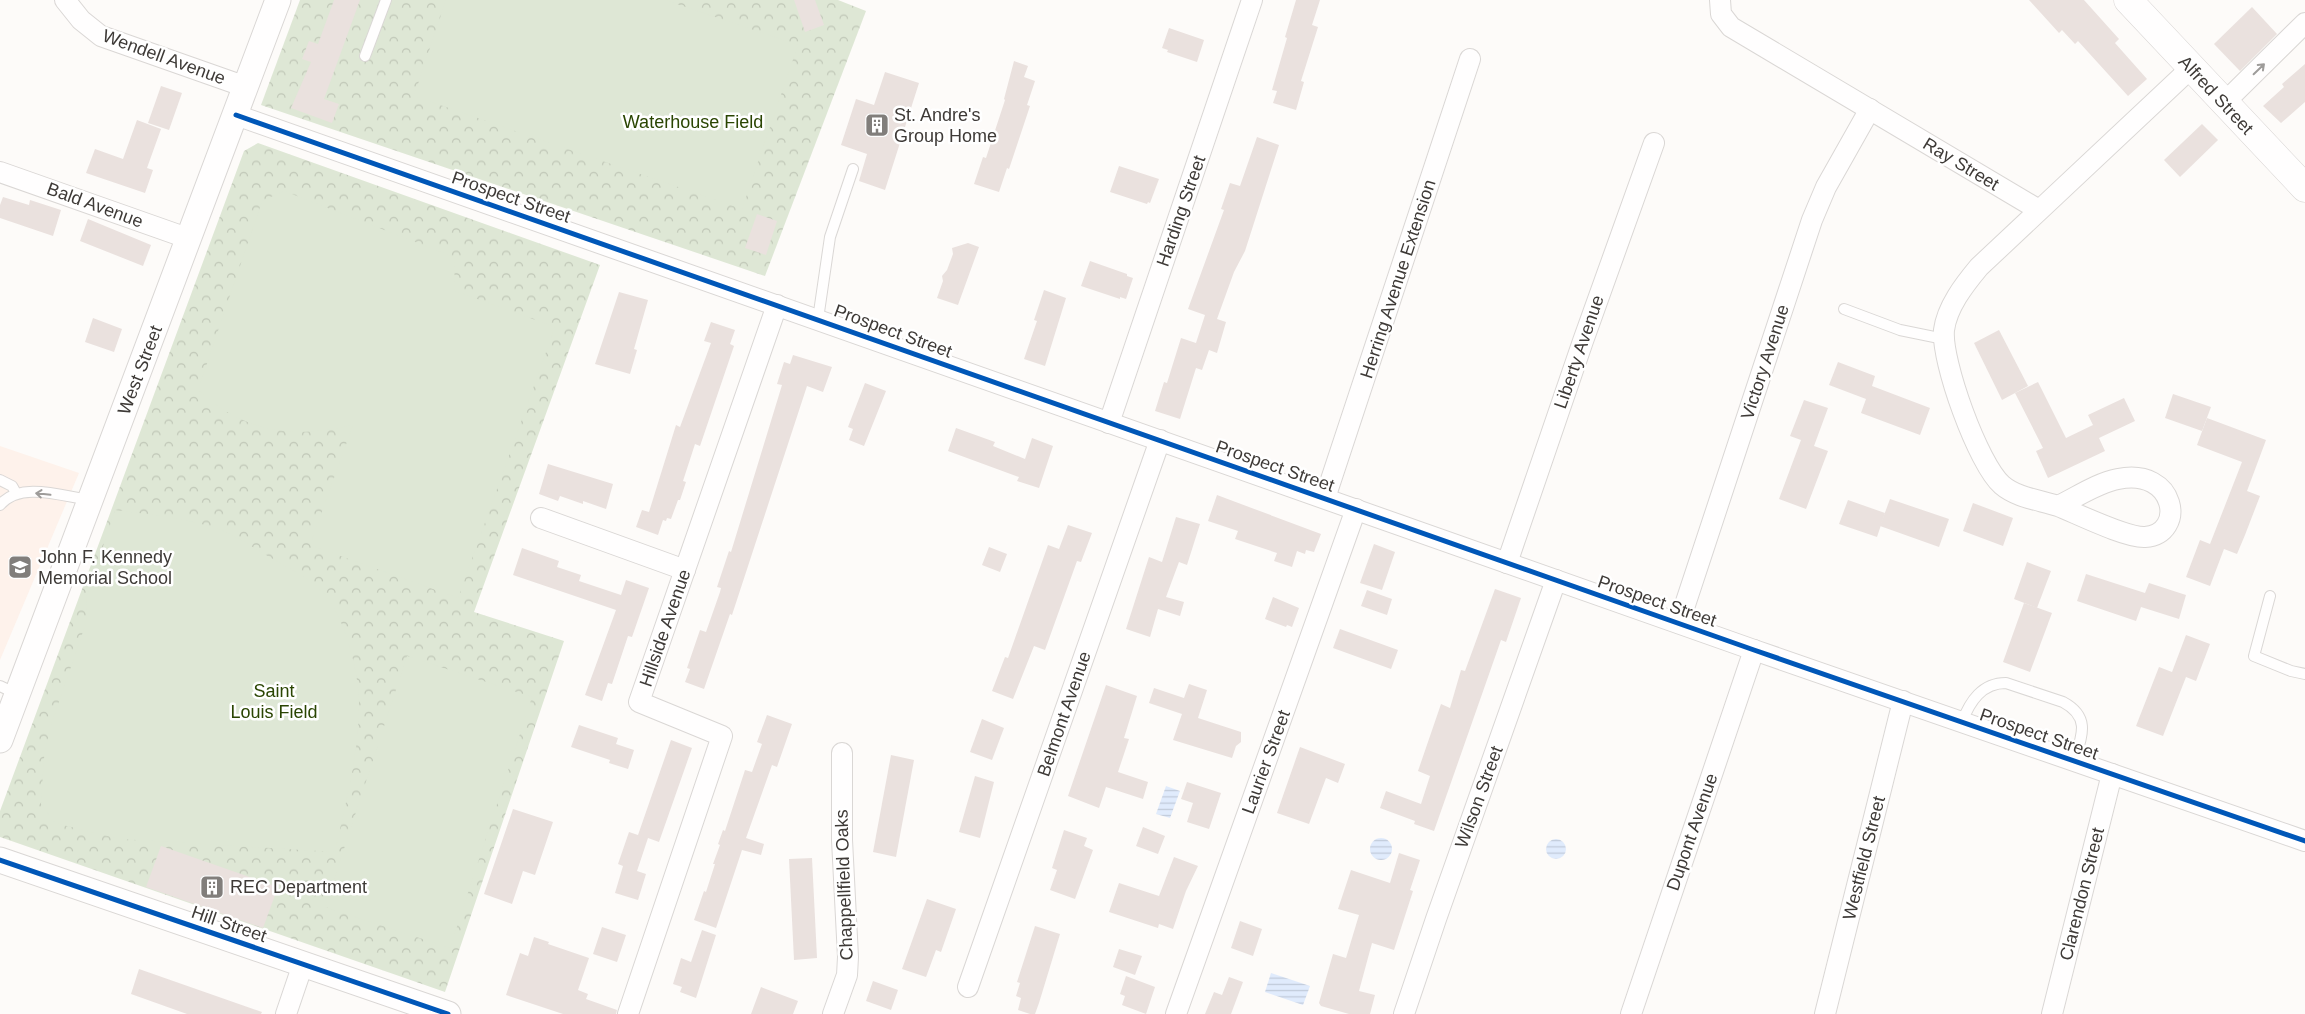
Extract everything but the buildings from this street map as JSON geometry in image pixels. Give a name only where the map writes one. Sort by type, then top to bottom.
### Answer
[{"type":"main road","name":"Alfred Street","points":[[2128,0],[2305,188]]},
{"type":"street","name":"Wendell Avenue","points":[[65,0],[81,20],[101,36],[246,87]]},
{"type":"street","name":"West Street","points":[[0,740],[9,690],[90,500],[190,239],[278,0]]},
{"type":"street","name":"Harding Street","points":[[1109,422],[1252,0]]},
{"type":"street","name":"Ray Street","points":[[1720,0],[1721,14],[1731,27],[2039,210]]},
{"type":"street","points":[[2224,103],[2305,23]]},
{"type":"street","name":"Herring Avenue Extension","points":[[1325,498],[1470,59]]},
{"type":"street","points":[[2058,506],[2105,483],[2128,478],[2154,482],[2161,487],[2170,502],[2170,511],[2168,520],[2162,529],[2145,537],[2122,531],[2058,506],[2017,494],[2003,486],[1993,476],[1977,449],[1949,366],[1944,339],[1949,312],[1967,282],[2039,210],[2191,68]]},
{"type":"street","name":"Victory Avenue","points":[[1679,624],[1812,220],[1826,187],[1870,109]]},
{"type":"street","name":"Prospect Street","points":[[236,115],[1679,624],[2305,841]]},
{"type":"street","name":"Liberty Avenue","points":[[1507,563],[1583,341],[1654,143]]},
{"type":"street","name":"Bald Avenue","points":[[0,172],[190,239]]},
{"type":"street","name":"Hillside Avenue","points":[[628,1014],[722,736],[639,702],[777,305]]},
{"type":"street","name":"Belmont Avenue","points":[[968,987],[1160,440]]},
{"type":"street","name":"Laurier Street","points":[[1176,1014],[1356,509]]},
{"type":"street","points":[[541,518],[685,570]]},
{"type":"street","name":"Wilson Street","points":[[1404,1014],[1556,580]]},
{"type":"street","name":"Dupont Avenue","points":[[1631,1014],[1754,650]]},
{"type":"street","name":"Westfield Street","points":[[1825,1014],[1903,701]]},
{"type":"street","name":"Chappellfield Oaks","points":[[833,1014],[846,975],[848,957],[842,840],[842,753]]},
{"type":"street","name":"Clarendon Street","points":[[2052,1014],[2112,774]]},
{"type":"street","name":"Hill Street","points":[[0,860],[448,1014]]},
{"type":"street","points":[[286,1014],[303,964]]},
{"type":"lane","points":[[366,56],[386,0]]},
{"type":"lane","points":[[818,320],[830,237],[853,169]]},
{"type":"lane","points":[[1844,309],[1900,330],[1944,339]]},
{"type":"lane","points":[[0,480],[12,486],[16,493]]},
{"type":"lane","points":[[0,505],[6,498],[16,493],[44,493],[90,500]]},
{"type":"lane","points":[[2270,596],[2254,656],[2291,671],[2305,674]]},
{"type":"lane","points":[[1962,722],[1975,697],[1987,687],[1998,683],[2006,683],[2063,702],[2072,706],[2077,712],[2083,726],[2074,761]]},
{"type":"shaded area","name":"John F. Kennedy Memorial School","points":[[0,446],[79,473],[0,660]]},
{"type":"green space","name":"Waterhouse Field","points":[[300,0],[838,0],[866,11],[765,276],[261,105]]},
{"type":"green space","points":[[446,0],[665,0],[798,45],[742,209],[414,96]]},
{"type":"green space","name":"Saint Louis Field","points":[[258,143],[600,265],[474,612],[564,641],[445,992],[0,837],[0,811],[244,151]]},
{"type":"green space","points":[[284,191],[454,257],[455,291],[555,327],[458,598],[310,545],[353,425],[309,431],[270,429],[234,416],[198,390],[262,201]]},
{"type":"green space","points":[[115,510],[186,520],[224,531],[303,577],[323,592],[331,602],[349,644],[356,675],[359,702],[359,720],[354,758],[335,852],[120,839],[55,823],[41,804],[44,758],[50,728],[87,620],[86,598]]},
{"type":"green space","points":[[407,656],[532,697],[450,948],[325,907]]},
{"type":"water","points":[[1166,786],[1180,791],[1170,818],[1156,814]]},
{"type":"water","points":[[1381,838],[1389,841],[1392,849],[1389,857],[1381,860],[1373,857],[1370,849],[1373,841]]},
{"type":"water","points":[[1556,839],[1563,842],[1566,849],[1563,856],[1556,859],[1549,856],[1546,849],[1549,842]]},
{"type":"water","points":[[1271,973],[1310,986],[1303,1005],[1265,992]]},
{"type":"cycle path","points":[[236,115],[1754,650],[2305,841]]},
{"type":"cycle path","points":[[0,860],[448,1014]]},
{"type":"place","name":"St. Andre's Group Home","points":[[877,125]]},
{"type":"place","name":"John F. Kennedy Memorial School","points":[[20,567]]},
{"type":"place","name":"REC Department","points":[[212,887]]}]
